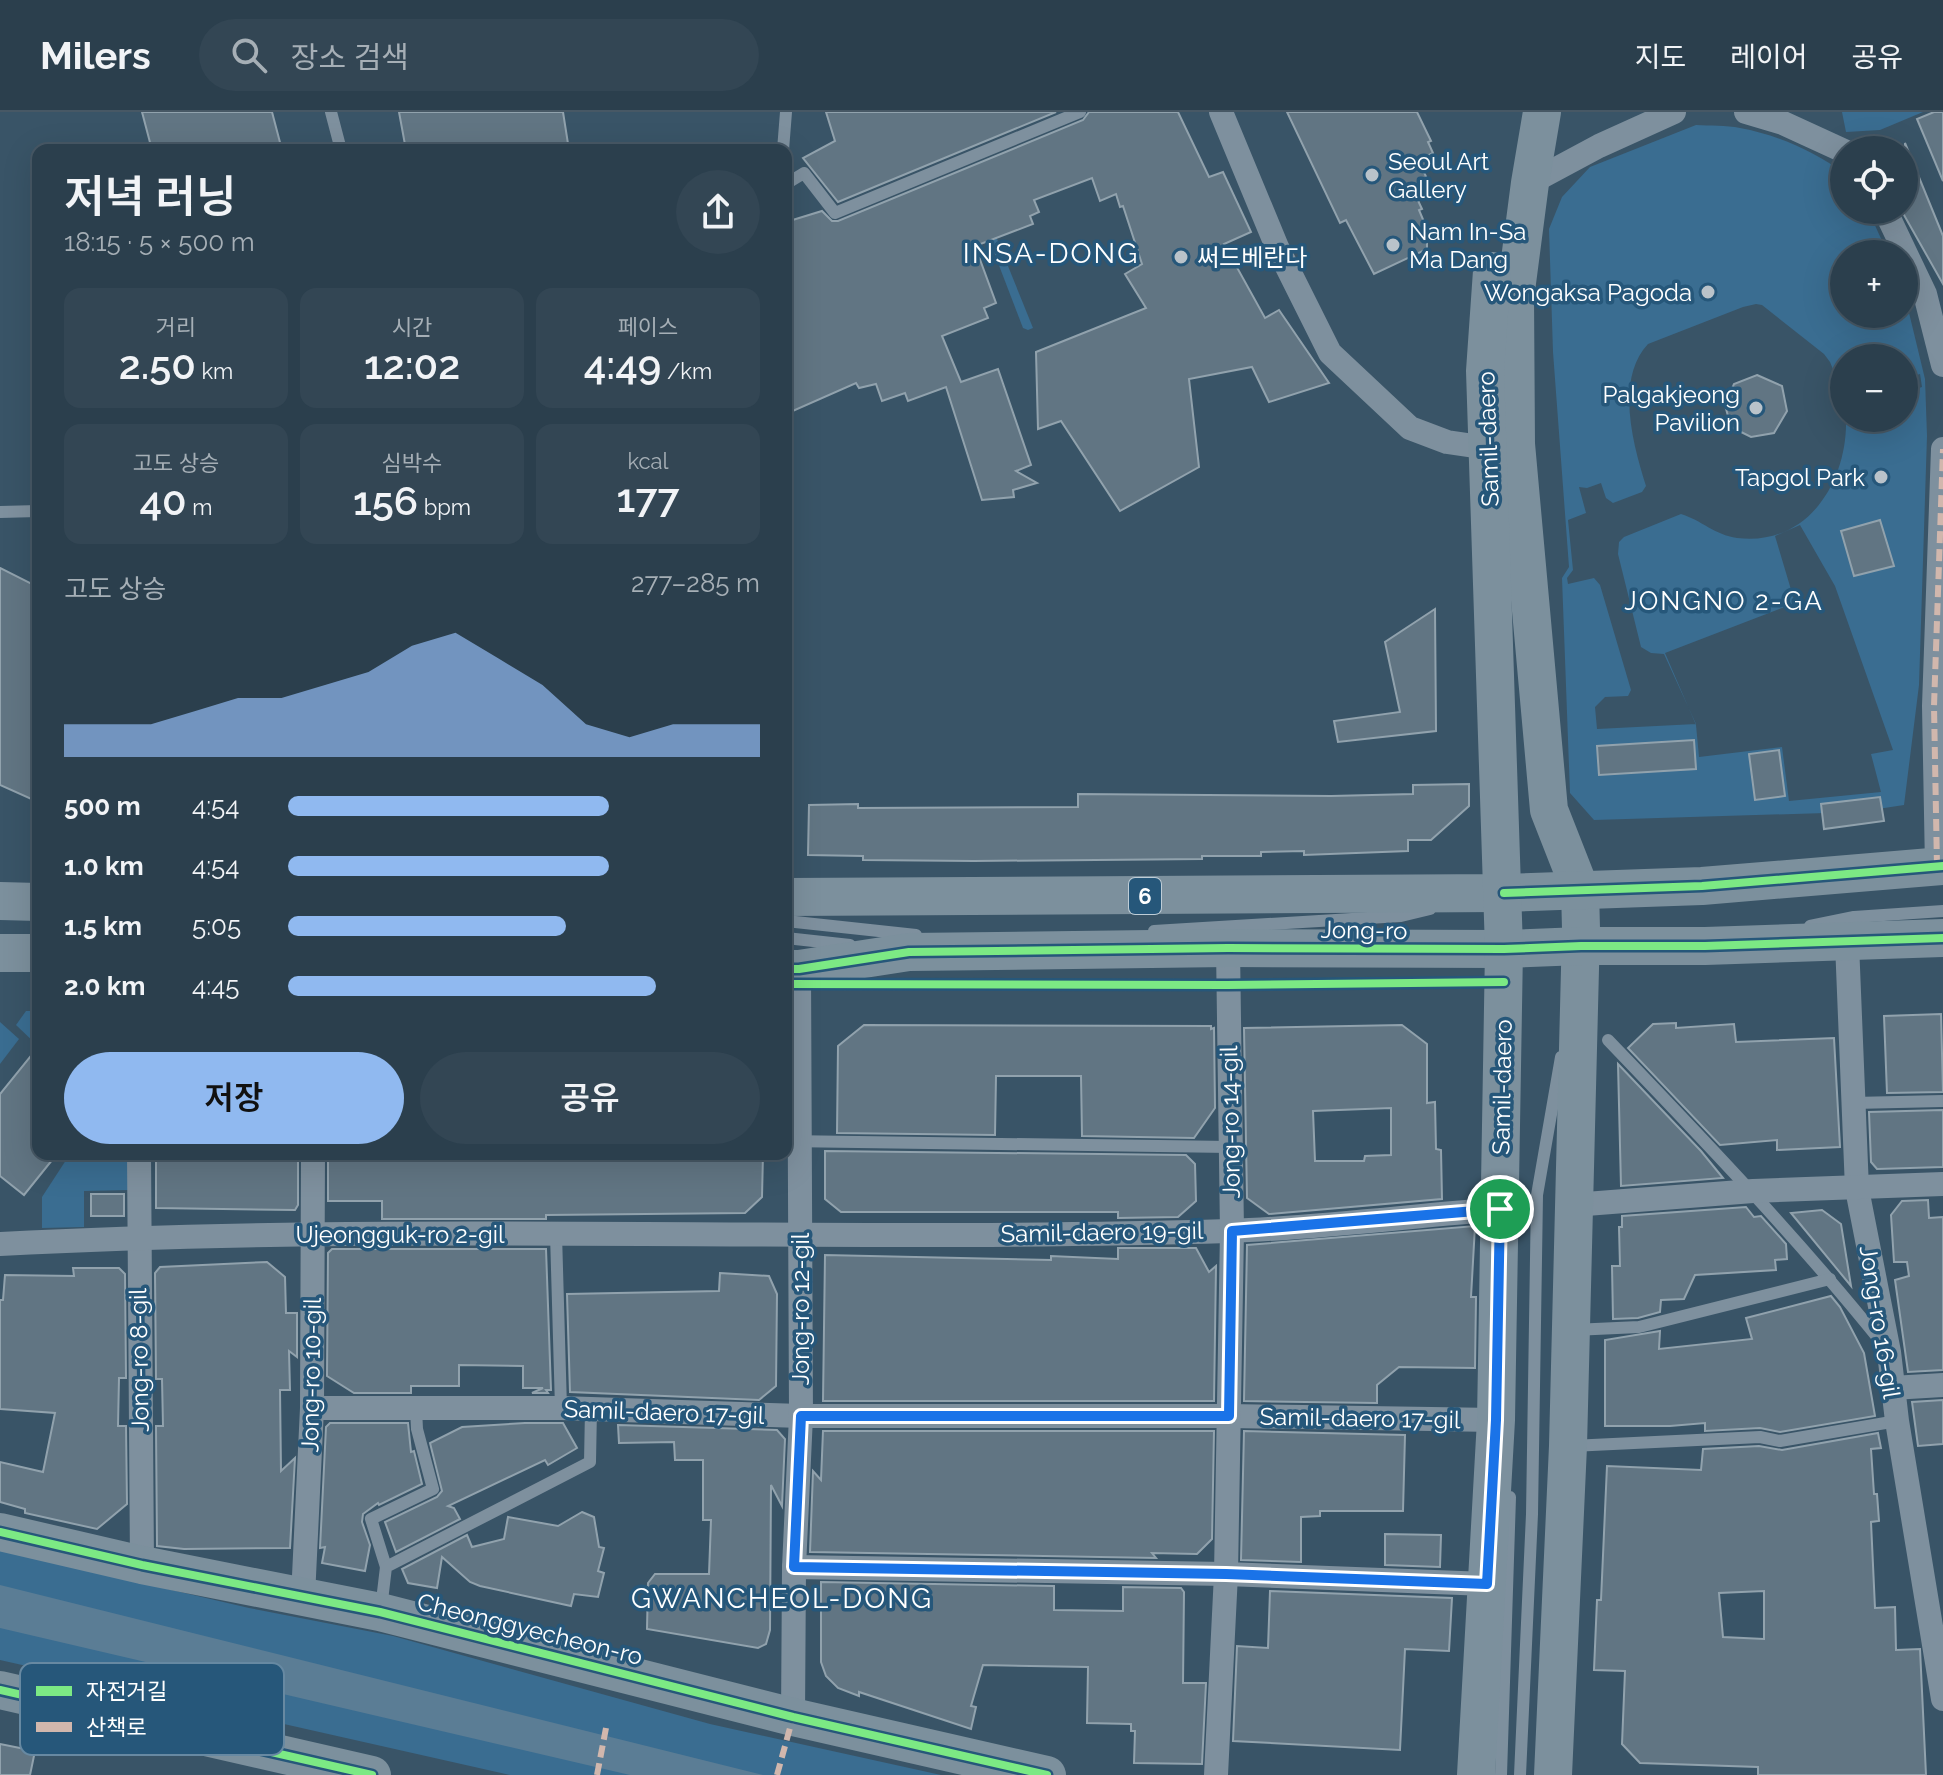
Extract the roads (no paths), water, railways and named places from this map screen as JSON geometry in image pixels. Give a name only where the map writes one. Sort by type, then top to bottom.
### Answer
[{"type":"main road","name":"Samil-daero","points":[[1476,1775],[1496,1420],[1504,949],[1485,371],[1492,275],[1516,112]]},
{"type":"main road","name":"Samil-daero","points":[[1542,112],[1515,298],[1516,444],[1549,810],[1580,889],[1581,946],[1568,1446],[1553,1775]]},
{"type":"main road","name":"Jong-ro","points":[[792,897],[1504,893],[1702,886],[1940,866]]},
{"type":"main road","points":[[0,901],[32,902]]},
{"type":"main road","name":"Jong-ro","points":[[792,959],[926,942],[1504,949],[1847,943],[1943,938]]},
{"type":"main road","points":[[0,953],[32,953]]},
{"type":"main road","name":"Cheonggyecheon-ro","points":[[0,1532],[142,1565],[380,1612],[793,1717],[1047,1775]]},
{"type":"main road","points":[[0,1690],[20,1695]]},
{"type":"main road","points":[[284,1755],[372,1775]]},
{"type":"street","points":[[1221,112],[1277,247],[1330,353],[1410,428],[1447,442],[1488,448]]},
{"type":"street","points":[[1530,183],[1599,146],[1674,112]]},
{"type":"street","points":[[1746,112],[1783,123],[1830,145]]},
{"type":"street","points":[[1892,224],[1925,294],[1943,365]]},
{"type":"street","points":[[1940,866],[1934,706],[1943,449]]},
{"type":"street","name":"Jong-ro 16-gil","points":[[1847,943],[1857,1189],[1889,1352],[1897,1421],[1943,1699]]},
{"type":"street","name":"Jong-ro 14-gil","points":[[1216,1775],[1226,1574],[1232,1231],[1228,948]]},
{"type":"street","name":"Jong-ro 12-gil","points":[[792,1080],[800,1235],[801,1416],[794,1567],[793,1717]]},
{"type":"street","name":"Jong-ro 8-gil","points":[[139,1160],[142,1565]]},
{"type":"street","name":"Jong-ro 10-gil","points":[[303,1597],[312,1408],[313,1160]]},
{"type":"street","points":[[1573,1205],[1753,1191],[1943,1184]]},
{"type":"street","name":"Samil-daero 19-gil","points":[[800,1235],[1232,1231],[1500,1209]]},
{"type":"street","name":"Ujeongguk-ro 2-gil","points":[[0,1244],[312,1233],[800,1235]]},
{"type":"street","points":[[1892,1388],[1943,1385]]},
{"type":"street","name":"Samil-daero 17-gil","points":[[312,1408],[561,1408],[801,1416],[1229,1416],[1496,1420]]},
{"type":"street","points":[[794,1567],[1226,1574],[1487,1584]]},
{"type":"lane","points":[[331,112],[339,144]]},
{"type":"lane","points":[[783,144],[786,112]]},
{"type":"lane","points":[[792,180],[804,173],[835,213],[1080,112]]},
{"type":"lane","points":[[0,512],[32,511]]},
{"type":"lane","points":[[1148,931],[1401,916],[1504,893]]},
{"type":"lane","points":[[1705,946],[1854,917],[1943,911]]},
{"type":"lane","points":[[792,922],[926,942],[1069,936]]},
{"type":"lane","points":[[1520,1775],[1532,1514],[1537,1195],[1581,946]]},
{"type":"lane","points":[[1608,1040],[1753,1191],[1889,1352]]},
{"type":"lane","points":[[1853,1103],[1943,1101]]},
{"type":"lane","points":[[793,1141],[1230,1147]]},
{"type":"lane","points":[[1501,1155],[1512,1215],[1512,1291]]},
{"type":"lane","points":[[556,1234],[561,1408]]},
{"type":"lane","points":[[1570,1330],[1639,1327],[1830,1279]]},
{"type":"lane","points":[[380,1612],[386,1567],[371,1519],[433,1489],[417,1429],[416,1409]]},
{"type":"lane","points":[[386,1567],[590,1462],[591,1409]]},
{"type":"lane","points":[[1568,1446],[1760,1437],[1780,1441],[1897,1421]]},
{"type":"lane","points":[[1501,1775],[1510,1489]]},
{"type":"place","name":"Seoul Art Gallery","points":[[1372,175]]},
{"type":"place","name":"Nam In-Sa Ma Dang","points":[[1393,245]]},
{"type":"place","name":"써드베란다","points":[[1181,257]]},
{"type":"place","name":"Wongaksa Pagoda","points":[[1708,292]]},
{"type":"place","name":"Palgakjeong Pavilion","points":[[1756,408]]},
{"type":"place","name":"Tapgol Park","points":[[1881,477]]},
{"type":"district","name":"INSA-DONG","points":[[1051,253]]},
{"type":"district","name":"JONGNO 2-GA","points":[[1724,601]]},
{"type":"district","name":"GWANCHEOL-DONG","points":[[782,1598]]}]
